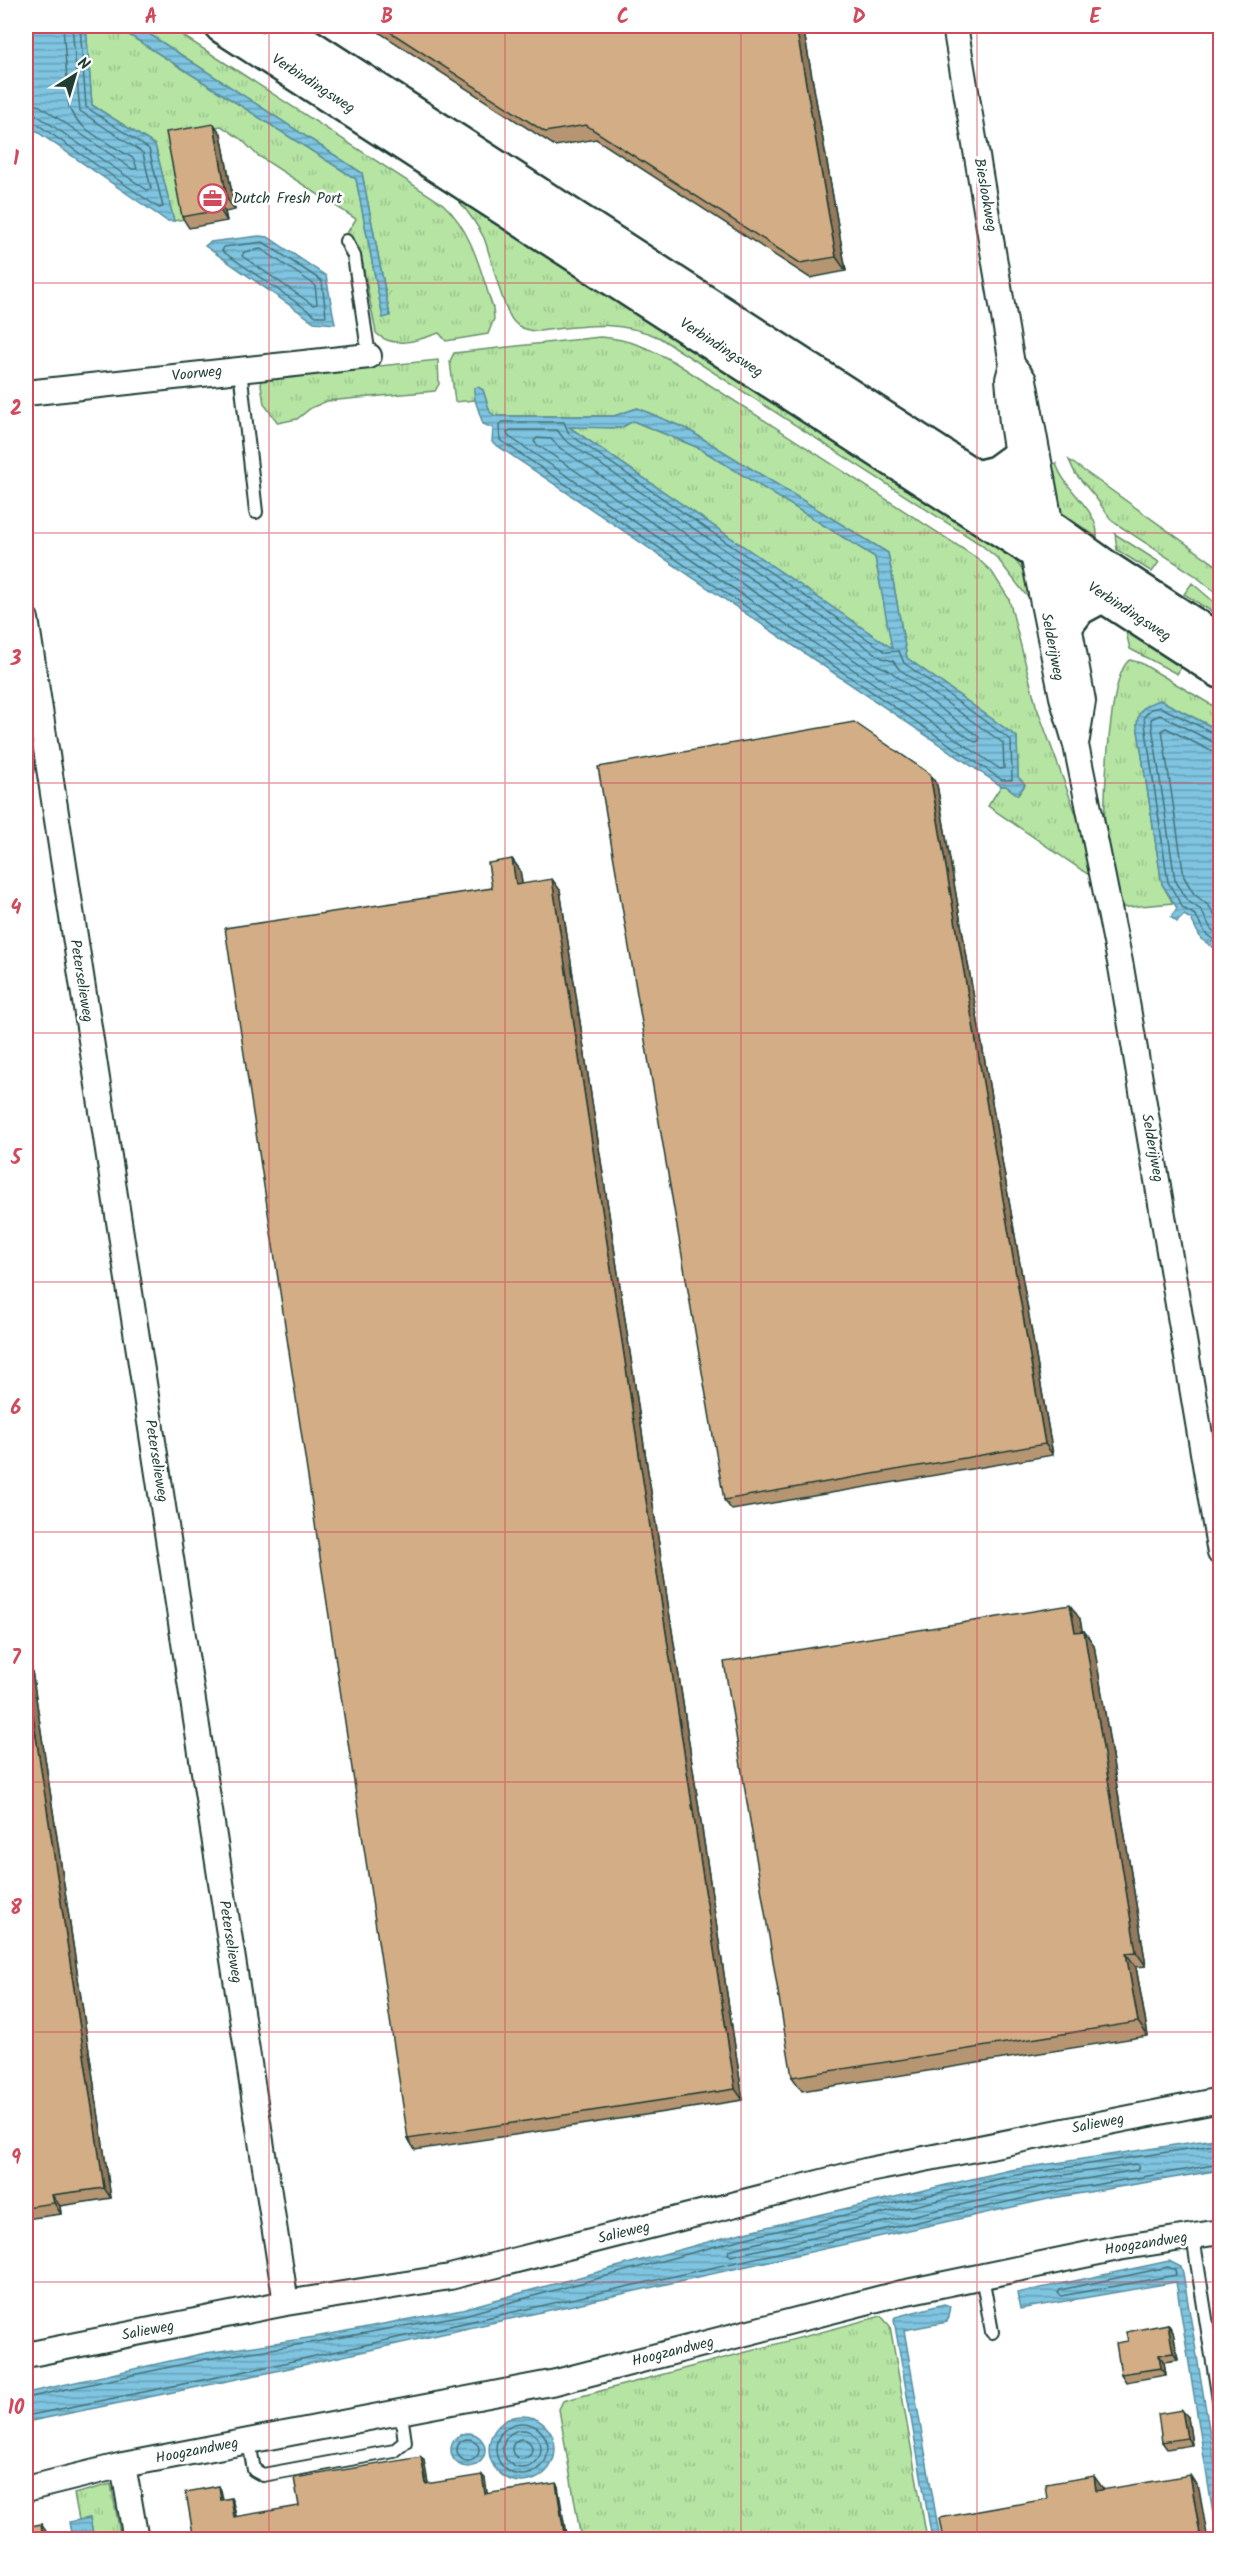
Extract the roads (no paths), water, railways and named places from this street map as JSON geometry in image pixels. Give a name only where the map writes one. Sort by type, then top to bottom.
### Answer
[{"type":"street","name":"Verbindingsweg","points":[[222,26],[1043,539],[1221,642]]},
{"type":"street","name":"Verbindingsweg","points":[[278,26],[1027,511],[1059,566],[1221,671]]},
{"type":"street","name":"Bieslookweg","points":[[955,26],[1012,364],[1008,379],[1027,511]]},
{"type":"street","name":"Voorweg","points":[[26,393],[369,356]]},
{"type":"street","name":"Bieslookweg","points":[[1012,364],[1024,380],[1043,539]]},
{"type":"street","points":[[976,478],[996,473],[1018,457]]},
{"type":"street","name":"Selderijweg","points":[[1043,539],[1062,697],[1076,745],[1121,967],[1221,1553]]},
{"type":"street","name":"Selderijweg","points":[[1059,566],[1083,701],[1076,745]]},
{"type":"street","points":[[1069,621],[1079,608],[1103,595]]},
{"type":"street","name":"Peterselieweg","points":[[26,619],[285,2303]]},
{"type":"street","name":"Salieweg","points":[[26,2355],[285,2303],[450,2277],[869,2170],[1221,2100]]},
{"type":"street","name":"Hoogzandweg","points":[[26,2489],[123,2465],[401,2414],[556,2382],[897,2294],[1118,2248],[1221,2232]]},
{"type":"street","points":[[123,2465],[136,2540]]},
{"type":"lane","points":[[346,242],[354,256],[369,356]]},
{"type":"lane","points":[[240,370],[256,512]]},
{"type":"lane","points":[[1193,2237],[1221,2406]]},
{"type":"lane","points":[[982,2276],[992,2332]]},
{"type":"lane","points":[[249,2442],[254,2470],[263,2475],[394,2451],[405,2442],[401,2414]]},
{"type":"water","points":[[26,26],[86,26],[92,105],[155,145],[174,221],[167,221],[26,124]]},
{"type":"water","points":[[115,26],[137,26],[362,173],[390,316],[383,318],[356,179]]},
{"type":"water","points":[[268,237],[326,276],[335,324],[314,322],[205,246],[210,242]]},
{"type":"water","points":[[478,387],[483,390],[490,412],[495,416],[614,416],[637,408],[687,429],[888,553],[907,658],[1017,737],[1018,777],[1025,784],[1018,795],[1006,786],[1001,786],[492,442],[493,428],[483,424],[475,400],[474,388]],"holes":[[[633,421],[699,448],[875,557],[892,648],[569,427],[621,428]]]},
{"type":"water","points":[[1160,700],[1220,731],[1220,952],[1201,939],[1191,919],[1184,915],[1177,922],[1171,917],[1177,908],[1162,884],[1137,724],[1139,714],[1144,708]]},
{"type":"water","points":[[1220,2138],[1220,2170],[1053,2198],[267,2373],[26,2422],[26,2393],[206,2353],[315,2337],[462,2309],[741,2233],[1010,2170]]},
{"type":"water","points":[[1169,2261],[1181,2267],[1183,2273],[1220,2494],[1220,2539],[1217,2539],[1176,2282],[1020,2309],[1017,2293]]},
{"type":"water","points":[[944,2304],[950,2306],[947,2322],[904,2330],[940,2539],[932,2539],[894,2320],[895,2317]]},
{"type":"water","points":[[522,2416],[534,2419],[545,2426],[552,2437],[555,2449],[552,2461],[545,2472],[534,2479],[522,2482],[510,2479],[499,2472],[492,2461],[489,2449],[492,2437],[499,2426],[510,2419]]},
{"type":"water","points":[[468,2433],[480,2438],[485,2450],[480,2462],[468,2467],[456,2462],[451,2450],[456,2438]]},
{"type":"water","points":[[90,2518],[94,2539],[72,2539],[69,2522]]},
{"type":"place","name":"Dutch Fresh Port","points":[[212,199]]}]
